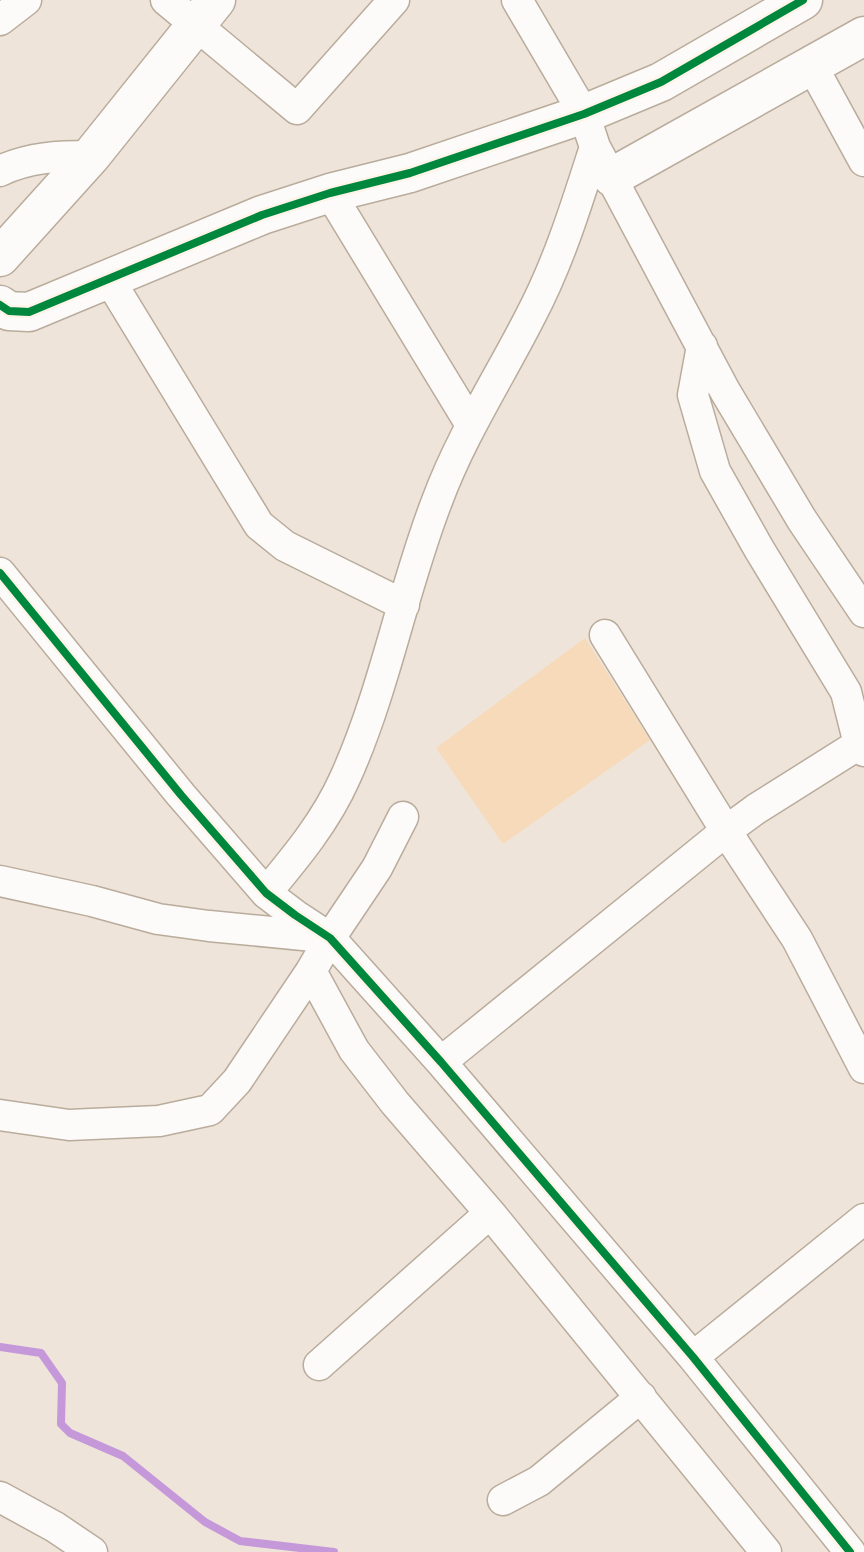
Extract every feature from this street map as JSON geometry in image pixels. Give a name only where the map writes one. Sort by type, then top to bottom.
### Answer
[{"type":"street","points":[[0,20],[26,0]]},
{"type":"street","points":[[166,0],[206,12],[297,109],[394,0]]},
{"type":"street","points":[[517,0],[725,391],[802,520],[864,612]]},
{"type":"street","points":[[266,893],[307,843],[344,780],[365,725],[437,500],[471,425],[531,315],[565,241],[597,146],[661,82],[787,5]]},
{"type":"street","points":[[0,257],[91,156],[206,12]]},
{"type":"street","points":[[0,305],[9,311],[29,312],[262,215],[330,193],[410,173],[597,146],[811,64],[864,36]]},
{"type":"street","points":[[811,64],[864,161]]},
{"type":"street","points":[[0,171],[16,163],[50,157],[91,156]]},
{"type":"street","points":[[330,193],[471,425]]},
{"type":"street","points":[[109,279],[259,525],[285,546],[404,605]]},
{"type":"street","points":[[441,1062],[726,831],[756,809],[862,745],[846,692],[715,471],[693,395],[702,346]]},
{"type":"street","points":[[0,573],[181,795],[266,893],[330,938],[441,1062],[693,1357],[850,1552]]},
{"type":"street","points":[[605,635],[797,939],[864,1068]]},
{"type":"street","points":[[0,1115],[69,1125],[159,1121],[210,1110],[237,1081],[311,971],[377,868],[403,817]]},
{"type":"street","points":[[0,881],[158,919],[330,938]]},
{"type":"street","points":[[311,971],[354,1050],[395,1103],[490,1213],[766,1552]]},
{"type":"street","points":[[319,1365],[490,1213]]},
{"type":"street","points":[[693,1357],[864,1219]]},
{"type":"street","points":[[503,1500],[539,1481],[641,1397]]},
{"type":"street","points":[[0,1497],[55,1527],[92,1552]]},
{"type":"shaded area","points":[[585,638],[650,740],[503,844],[436,748]]},
{"type":"waterway","points":[[0,1347],[41,1353],[62,1383],[61,1424],[70,1433],[123,1456],[205,1522],[240,1541],[334,1552]]},
{"type":"cycle path","points":[[0,305],[9,311],[29,312],[262,215],[330,193],[410,173],[584,114],[661,82],[803,0]]},
{"type":"cycle path","points":[[0,573],[181,795],[266,893],[330,938],[441,1062],[693,1357],[850,1552]]}]
